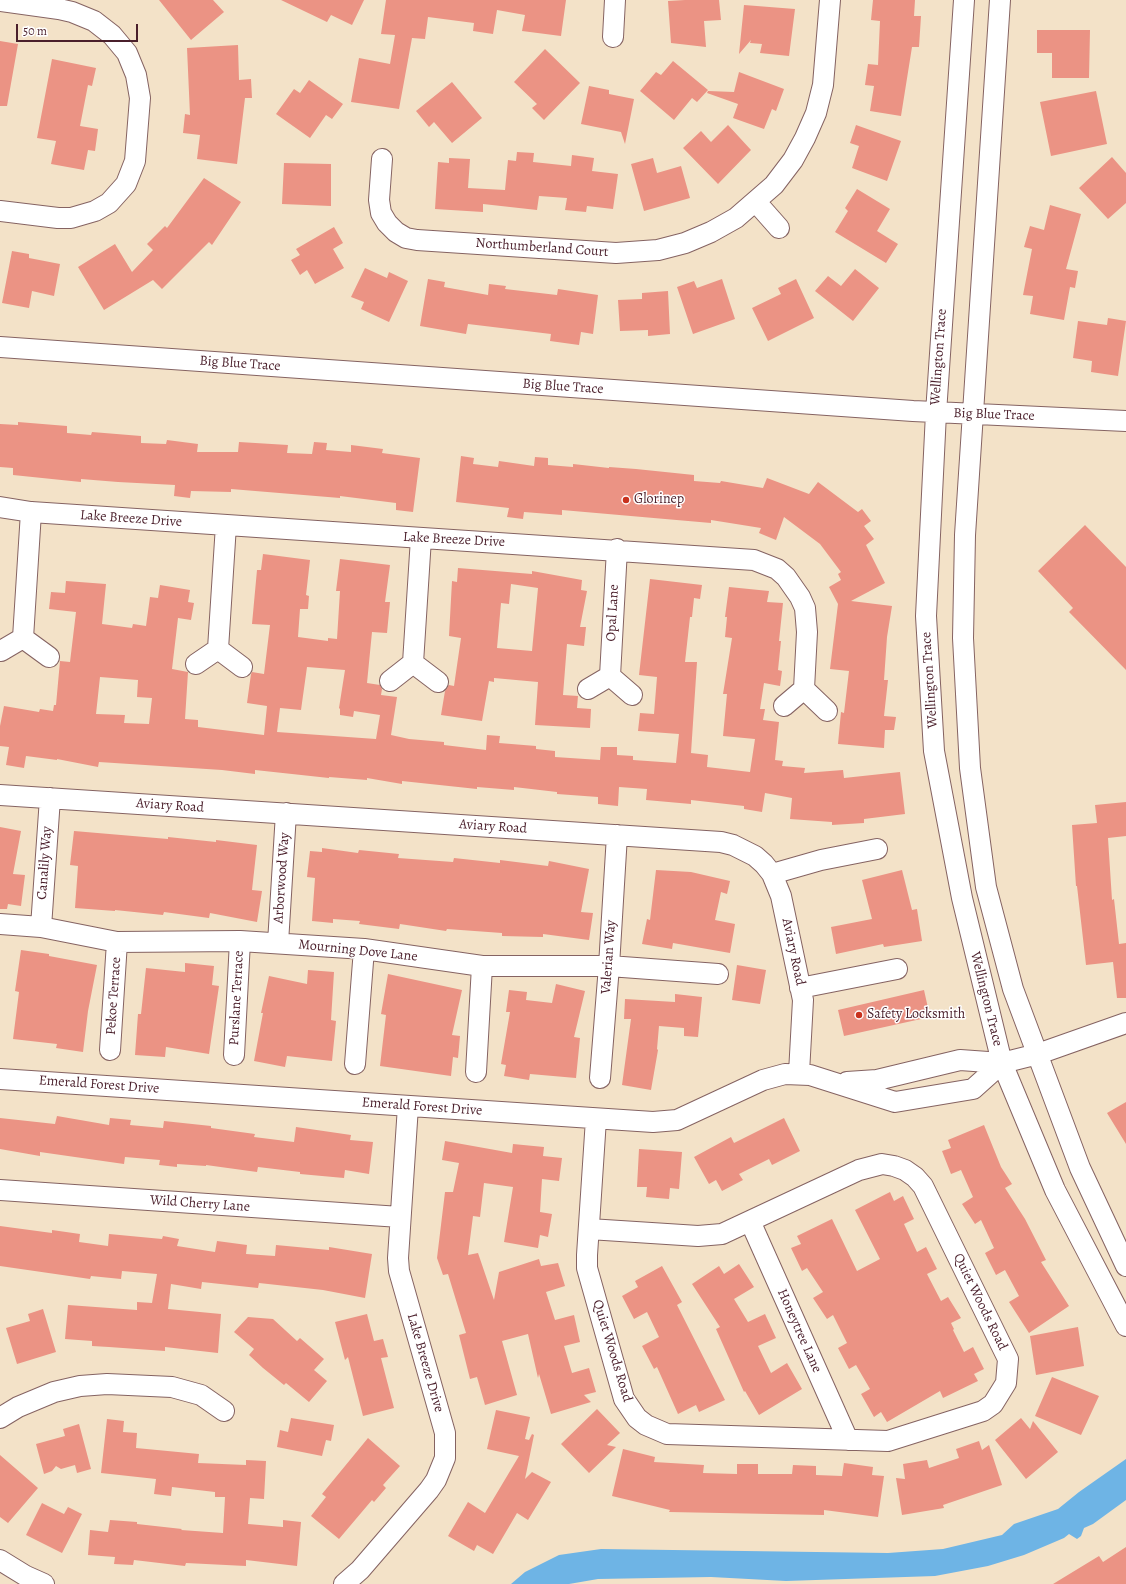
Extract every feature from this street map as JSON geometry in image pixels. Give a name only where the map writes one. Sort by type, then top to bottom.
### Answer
[{"type":"street","points":[[613,37],[615,0]]},
{"type":"street","name":"Northumberland Court","points":[[382,159],[379,200],[381,212],[387,223],[396,232],[406,238],[417,240],[630,253],[658,250],[685,243],[705,235],[736,218],[774,185],[791,163],[805,138],[816,112],[823,85],[826,64],[830,0]]},
{"type":"street","name":"Wellington Trace","points":[[964,0],[936,413],[926,616],[934,751],[962,898],[1002,1063],[1055,1190],[1126,1326]]},
{"type":"street","name":"Wellington Trace","points":[[1000,0],[965,535],[963,638],[970,768],[986,887],[1013,989],[1080,1168],[1126,1266]]},
{"type":"street","points":[[0,1],[72,12],[94,21],[112,35],[127,53],[136,75],[140,98],[135,161],[126,184],[109,203],[95,211],[70,218],[0,211]]},
{"type":"street","points":[[756,202],[779,228]]},
{"type":"street","name":"Big Blue Trace","points":[[0,347],[936,413],[973,413],[1126,421]]},
{"type":"street","name":"Lake Breeze Drive","points":[[0,507],[31,512],[421,538],[617,549],[754,560],[777,570],[794,586],[805,608],[808,632],[804,689]]},
{"type":"street","points":[[23,638],[31,512]]},
{"type":"street","points":[[218,650],[226,525]]},
{"type":"street","points":[[390,681],[413,664],[421,538]]},
{"type":"street","name":"Opal Lane","points":[[610,676],[617,549]]},
{"type":"street","points":[[1,651],[23,638]]},
{"type":"street","points":[[23,638],[49,657]]},
{"type":"street","points":[[196,664],[218,650]]},
{"type":"street","points":[[218,650],[242,668]]},
{"type":"street","points":[[413,664],[438,682]]},
{"type":"street","points":[[588,690],[610,676],[632,695]]},
{"type":"street","points":[[784,706],[804,689],[827,711]]},
{"type":"street","name":"Aviary Road","points":[[0,795],[721,842],[733,845],[755,856],[772,874],[781,896],[803,1000],[798,1073]]},
{"type":"street","name":"Canalily Way","points":[[41,927],[50,798]]},
{"type":"street","name":"Arborwood Way","points":[[278,944],[286,814]]},
{"type":"street","name":"Valerian Way","points":[[600,1078],[617,836]]},
{"type":"street","points":[[772,874],[821,860],[876,849]]},
{"type":"street","name":"Mourning Dove Lane","points":[[0,924],[41,927],[117,942],[240,941],[364,949],[482,966],[609,966],[718,974]]},
{"type":"street","name":"Purslane Terrace","points":[[234,1055],[240,941]]},
{"type":"street","name":"Pekoe Terrace","points":[[110,1050],[117,942]]},
{"type":"street","points":[[355,1064],[364,949]]},
{"type":"street","points":[[476,1072],[482,966]]},
{"type":"street","points":[[800,988],[897,969]]},
{"type":"street","name":"Emerald Forest Drive","points":[[833,1082],[877,1080],[960,1060],[1002,1063],[1038,1054],[1126,1023]]},
{"type":"street","name":"Emerald Forest Drive","points":[[0,1079],[653,1122],[677,1120],[773,1076],[798,1073],[833,1082],[895,1102],[973,1090],[1002,1063]]},
{"type":"street","name":"Lake Breeze Drive","points":[[344,1584],[360,1570],[429,1490],[436,1480],[445,1458],[445,1433],[400,1271],[398,1258],[408,1106]]},
{"type":"street","name":"Quiet Woods Road","points":[[589,1229],[710,1236],[727,1232],[870,1166],[888,1165],[905,1170],[915,1177],[923,1186],[1008,1359],[1006,1383],[993,1404],[983,1411],[888,1441],[667,1434],[646,1425],[637,1418],[624,1399],[587,1268],[589,1229],[596,1119]]},
{"type":"street","name":"Wild Cherry Lane","points":[[0,1190],[400,1217]]},
{"type":"street","name":"Honeytree Lane","points":[[750,1221],[848,1440]]},
{"type":"street","points":[[0,1418],[18,1407],[54,1392],[80,1386],[106,1384],[172,1387],[201,1395],[224,1411]]},
{"type":"street","points":[[0,1560],[44,1584]]},
{"type":"water","points":[[1126,1459],[1126,1500],[1093,1524],[1084,1528],[1081,1536],[1077,1539],[1069,1534],[1064,1538],[1024,1555],[988,1566],[935,1576],[786,1581],[711,1577],[598,1579],[569,1584],[511,1584],[525,1572],[559,1555],[601,1549],[888,1553],[943,1549],[1002,1535],[1014,1524],[1058,1509],[1079,1492]]},
{"type":"building","points":[[159,0],[213,0],[224,12],[191,40]]},
{"type":"building","points":[[281,0],[364,0],[352,25],[331,15],[327,22]]},
{"type":"building","points":[[386,0],[566,0],[561,36],[522,31],[525,15],[497,10],[493,34],[473,31],[474,23],[428,17],[425,39],[412,38],[399,109],[351,102],[359,58],[390,64],[395,35],[381,34]]},
{"type":"building","points":[[719,0],[721,20],[704,21],[706,47],[671,43],[668,1]]},
{"type":"building","points":[[873,0],[915,0],[914,16],[921,16],[919,47],[912,47],[901,116],[870,111],[874,86],[865,85],[868,64],[878,65],[880,21],[871,20]]},
{"type":"building","points":[[744,5],[795,9],[789,56],[760,53],[762,44],[750,43],[751,40],[739,54]]},
{"type":"building","points":[[1037,30],[1090,30],[1089,78],[1052,78],[1052,53],[1037,53]]},
{"type":"building","points":[[0,41],[18,44],[7,106],[0,106]]},
{"type":"building","points":[[238,45],[239,80],[251,79],[252,98],[245,98],[237,164],[197,159],[200,135],[183,133],[185,114],[190,115],[187,48]]},
{"type":"building","points":[[545,49],[580,83],[544,120],[532,108],[537,104],[514,82]]},
{"type":"building","points":[[52,59],[96,68],[92,86],[88,85],[80,126],[98,129],[95,151],[88,150],[84,170],[51,164],[56,141],[37,138]]},
{"type":"building","points":[[673,61],[708,90],[697,102],[692,98],[674,120],[640,91],[656,72],[661,75]]},
{"type":"building","points":[[739,72],[784,89],[776,111],[772,109],[764,129],[733,118],[738,104],[707,93],[708,91],[734,92]]},
{"type":"building","points":[[309,80],[343,104],[332,119],[326,115],[310,138],[276,114],[294,89],[300,93]]},
{"type":"building","points":[[452,82],[482,118],[452,143],[434,122],[429,127],[416,111]]},
{"type":"building","points":[[589,86],[609,90],[609,94],[634,99],[625,144],[621,132],[581,124]]},
{"type":"building","points":[[1096,91],[1107,144],[1051,156],[1040,102]]},
{"type":"building","points":[[728,125],[751,150],[718,184],[683,148],[701,131],[711,142]]},
{"type":"building","points":[[856,125],[901,141],[887,181],[852,168],[859,146],[850,143]]},
{"type":"building","points":[[517,152],[534,153],[533,162],[571,166],[572,155],[594,158],[592,171],[618,174],[613,209],[587,206],[586,212],[565,210],[567,198],[539,196],[537,210],[483,204],[483,212],[435,209],[438,162],[449,163],[449,158],[470,159],[468,188],[505,190],[508,160],[516,161]]},
{"type":"building","points":[[1112,157],[1126,173],[1126,203],[1108,219],[1079,188]]},
{"type":"building","points":[[653,158],[657,173],[681,166],[690,198],[644,211],[631,164]]},
{"type":"building","points":[[284,163],[331,164],[331,206],[282,204]]},
{"type":"building","points":[[204,178],[241,202],[212,245],[209,242],[162,289],[153,280],[104,310],[78,267],[115,244],[132,272],[153,250],[147,244],[165,226],[167,228]]},
{"type":"building","points":[[857,189],[890,209],[877,231],[898,244],[886,263],[835,232],[848,211],[845,208]]},
{"type":"building","points":[[1050,205],[1081,214],[1066,269],[1078,271],[1075,288],[1070,287],[1064,320],[1030,314],[1033,296],[1023,295],[1032,249],[1024,247],[1030,226],[1044,230]]},
{"type":"building","points":[[334,227],[343,243],[333,249],[344,268],[315,284],[307,270],[300,275],[291,260],[300,255],[296,249]]},
{"type":"building","points":[[12,251],[29,254],[29,258],[60,264],[54,296],[32,291],[29,308],[2,303]]},
{"type":"building","points":[[365,268],[387,278],[389,272],[408,281],[389,322],[361,309],[364,302],[351,297]]},
{"type":"building","points":[[855,269],[879,288],[853,321],[815,291],[828,276],[841,286]]},
{"type":"building","points":[[428,279],[445,282],[444,287],[488,295],[489,284],[506,286],[505,289],[557,295],[558,289],[598,295],[593,334],[581,332],[579,345],[550,341],[551,334],[468,324],[466,334],[420,326]]},
{"type":"building","points":[[722,279],[735,319],[693,334],[677,287],[694,281],[697,288]]},
{"type":"building","points":[[796,279],[814,318],[768,341],[752,308],[781,294],[778,288]]},
{"type":"building","points":[[668,291],[670,334],[648,336],[648,330],[620,331],[618,300],[642,299],[642,293]]},
{"type":"building","points":[[1108,318],[1126,321],[1118,376],[1091,372],[1092,361],[1073,358],[1078,321],[1107,325]]},
{"type":"building","points":[[18,422],[67,426],[67,433],[91,435],[92,432],[141,436],[141,443],[166,444],[167,440],[198,444],[197,452],[238,452],[239,442],[288,445],[287,453],[312,454],[314,442],[327,443],[326,450],[351,452],[351,445],[383,449],[382,453],[420,458],[413,512],[396,510],[396,503],[340,496],[340,498],[231,489],[231,492],[191,491],[190,498],[174,496],[175,485],[81,479],[81,482],[13,475],[13,468],[0,467],[0,424],[18,425]]},
{"type":"building","points":[[461,456],[474,458],[473,464],[498,467],[499,461],[534,466],[535,457],[548,458],[548,465],[573,467],[573,464],[694,475],[694,481],[720,483],[721,481],[763,488],[767,478],[809,494],[818,482],[858,512],[862,509],[871,521],[864,526],[874,539],[866,545],[885,583],[851,601],[892,606],[887,637],[884,680],[888,680],[884,716],[896,717],[894,730],[885,730],[884,748],[838,744],[841,712],[844,713],[849,671],[830,669],[838,604],[829,587],[841,580],[838,574],[841,572],[820,544],[784,517],[776,540],[759,533],[761,528],[711,520],[711,523],[562,510],[562,515],[524,512],[523,519],[507,517],[509,508],[456,502]]},
{"type":"building","points":[[1085,525],[1126,567],[1126,670],[1069,612],[1073,608],[1038,571]]},
{"type":"building","points":[[263,554],[310,560],[306,595],[309,596],[308,609],[300,609],[298,637],[328,641],[328,638],[337,639],[340,591],[336,591],[340,559],[390,565],[385,602],[390,602],[387,633],[372,632],[367,683],[380,685],[382,689],[381,695],[397,697],[391,735],[409,739],[444,742],[444,745],[486,750],[487,735],[500,736],[499,743],[536,746],[536,749],[555,751],[555,757],[600,760],[601,747],[617,747],[617,755],[633,756],[633,760],[676,763],[679,734],[638,731],[640,713],[654,714],[657,677],[639,675],[650,579],[702,585],[700,599],[694,598],[692,617],[690,617],[685,662],[697,662],[691,753],[708,755],[707,767],[750,772],[755,739],[723,736],[727,694],[723,694],[732,638],[725,637],[727,617],[725,617],[729,587],[769,591],[767,602],[783,603],[779,641],[781,641],[778,670],[782,671],[780,686],[764,683],[760,709],[765,709],[763,720],[779,722],[775,760],[783,761],[782,766],[805,768],[804,773],[843,770],[844,778],[900,772],[905,814],[864,819],[864,823],[832,825],[832,822],[790,819],[792,798],[765,793],[762,812],[744,809],[744,806],[691,800],[691,804],[646,800],[647,789],[619,787],[618,806],[598,804],[598,797],[557,794],[557,792],[514,787],[514,790],[477,787],[477,789],[402,781],[402,784],[367,778],[367,780],[329,778],[255,770],[255,774],[222,770],[99,762],[98,767],[57,759],[26,756],[24,768],[6,765],[9,747],[0,746],[0,726],[4,706],[39,712],[40,709],[53,711],[54,705],[56,705],[60,661],[70,662],[76,612],[49,609],[51,592],[65,593],[66,581],[106,584],[102,624],[132,628],[133,624],[146,626],[150,597],[158,598],[160,585],[190,590],[188,602],[194,603],[191,620],[178,618],[172,669],[188,672],[185,719],[198,720],[198,727],[264,735],[267,706],[247,703],[252,672],[264,674],[270,625],[252,624],[257,570],[261,570]],"holes":[[[307,667],[345,670],[339,708],[340,715],[353,717],[354,711],[380,715],[376,739],[277,732],[280,708],[301,710]],[[100,677],[138,680],[137,697],[152,698],[149,724],[124,723],[125,715],[96,714]]]},
{"type":"building","points":[[458,568],[532,574],[532,571],[582,580],[581,590],[587,591],[580,627],[586,627],[584,646],[567,644],[563,695],[578,696],[577,708],[591,709],[590,728],[535,725],[538,682],[494,678],[494,682],[489,681],[482,721],[441,715],[445,691],[449,685],[454,686],[461,638],[449,636],[452,581],[457,582]],"holes":[[[511,584],[538,588],[532,651],[497,648],[501,603],[509,604]]]},
{"type":"building","points":[[1126,802],[1126,836],[1108,838],[1112,900],[1114,899],[1119,944],[1126,943],[1126,998],[1117,998],[1113,962],[1086,965],[1076,886],[1072,825],[1097,823],[1095,805]]},
{"type":"building","points":[[0,827],[21,831],[13,874],[25,875],[21,906],[8,904],[7,909],[0,909]]},
{"type":"building","points":[[74,831],[168,839],[168,837],[216,842],[216,840],[257,845],[252,890],[262,891],[257,922],[210,913],[209,918],[164,912],[163,915],[75,908],[78,866],[70,865]]},
{"type":"building","points":[[322,848],[358,853],[359,850],[399,854],[398,858],[453,862],[454,858],[500,863],[500,860],[548,866],[549,861],[589,869],[581,912],[593,913],[589,940],[543,934],[543,937],[502,936],[502,933],[447,929],[446,931],[400,924],[399,929],[359,924],[360,921],[333,919],[333,923],[312,921],[315,878],[307,877],[310,851],[322,852]]},
{"type":"building","points":[[656,870],[691,872],[730,881],[727,894],[721,892],[715,920],[735,924],[730,953],[673,943],[672,949],[642,944],[647,919],[650,920]]},
{"type":"building","points":[[902,870],[912,910],[917,909],[922,941],[884,947],[883,944],[836,954],[831,927],[872,919],[862,880]]},
{"type":"building","points":[[21,950],[49,954],[49,956],[97,965],[88,1011],[83,1052],[56,1048],[57,1044],[13,1039],[19,992],[15,991]]},
{"type":"building","points":[[185,963],[214,966],[212,985],[219,986],[209,1054],[166,1047],[165,1057],[135,1055],[138,1014],[141,1014],[146,968],[185,972]]},
{"type":"building","points":[[737,965],[766,970],[760,1004],[732,1000]]},
{"type":"building","points":[[308,970],[334,972],[331,1020],[336,1021],[332,1061],[287,1056],[285,1067],[254,1061],[263,1013],[261,1013],[269,976],[307,984]]},
{"type":"building","points":[[388,974],[462,990],[452,1035],[460,1036],[458,1058],[453,1057],[451,1076],[380,1066],[386,1015],[381,1014]]},
{"type":"building","points":[[556,984],[585,991],[574,1037],[580,1038],[576,1078],[530,1074],[529,1080],[504,1076],[506,1065],[501,1064],[510,1012],[506,1012],[509,990],[527,992],[526,1000],[552,1003]]},
{"type":"building","points":[[924,990],[930,1017],[844,1036],[838,1010]]},
{"type":"building","points":[[675,994],[702,997],[698,1037],[684,1036],[684,1028],[659,1026],[658,1050],[651,1090],[622,1085],[631,1019],[624,1019],[625,999],[675,1002]]},
{"type":"building","points":[[1126,1102],[1126,1144],[1107,1113]]},
{"type":"building","points":[[57,1116],[109,1125],[110,1118],[131,1120],[130,1125],[163,1128],[164,1121],[211,1126],[211,1128],[255,1134],[254,1137],[294,1142],[296,1127],[351,1135],[350,1140],[373,1142],[369,1174],[345,1170],[344,1178],[300,1174],[300,1172],[258,1167],[257,1172],[206,1165],[177,1164],[177,1167],[159,1165],[160,1160],[125,1157],[124,1164],[40,1152],[40,1156],[0,1149],[0,1118],[55,1124]]},
{"type":"building","points":[[784,1118],[800,1151],[772,1165],[769,1159],[739,1174],[743,1180],[722,1191],[716,1180],[709,1184],[694,1157],[731,1137],[734,1143]]},
{"type":"building","points":[[984,1125],[1001,1167],[1012,1184],[1005,1188],[1025,1219],[1046,1260],[1041,1262],[1069,1306],[1029,1333],[1009,1302],[1019,1296],[1005,1270],[996,1275],[985,1253],[994,1248],[981,1220],[975,1224],[962,1204],[973,1197],[961,1170],[951,1174],[942,1151],[951,1148],[948,1140]]},
{"type":"building","points":[[445,1141],[512,1153],[513,1144],[544,1147],[543,1156],[562,1158],[559,1181],[542,1179],[540,1212],[552,1214],[548,1237],[540,1235],[538,1248],[504,1242],[513,1187],[484,1183],[480,1217],[473,1216],[468,1255],[478,1253],[494,1300],[499,1272],[539,1259],[541,1266],[558,1263],[565,1286],[546,1292],[555,1320],[574,1315],[580,1342],[564,1346],[572,1373],[589,1368],[596,1392],[584,1395],[591,1402],[551,1414],[539,1374],[538,1378],[528,1334],[502,1341],[517,1395],[485,1405],[477,1377],[470,1379],[459,1335],[466,1333],[448,1274],[443,1275],[437,1258],[445,1192],[453,1192],[459,1163],[442,1160]]},
{"type":"building","points":[[639,1149],[682,1152],[679,1189],[670,1188],[669,1199],[646,1197],[647,1187],[637,1187]]},
{"type":"building","points":[[890,1192],[894,1201],[903,1196],[914,1219],[904,1224],[917,1252],[926,1247],[937,1269],[927,1274],[941,1301],[948,1297],[961,1318],[951,1323],[964,1352],[973,1347],[984,1369],[974,1374],[978,1381],[943,1398],[940,1391],[887,1422],[881,1412],[874,1417],[861,1394],[870,1389],[856,1365],[849,1369],[838,1348],[847,1343],[833,1315],[827,1319],[813,1298],[823,1292],[807,1268],[802,1271],[791,1248],[801,1244],[797,1236],[832,1219],[857,1271],[880,1259],[855,1210]]},
{"type":"building","points":[[0,1226],[52,1233],[52,1230],[80,1234],[79,1242],[108,1246],[109,1234],[162,1239],[163,1236],[179,1239],[177,1246],[215,1252],[217,1241],[247,1245],[246,1254],[275,1256],[276,1245],[329,1250],[329,1247],[372,1254],[365,1298],[323,1290],[259,1283],[258,1288],[202,1282],[201,1289],[171,1284],[168,1309],[221,1314],[218,1353],[165,1347],[165,1351],[92,1346],[92,1341],[65,1339],[68,1305],[137,1310],[137,1302],[152,1303],[157,1274],[122,1271],[121,1279],[91,1276],[90,1279],[0,1266]]},
{"type":"building","points":[[739,1264],[754,1287],[734,1299],[748,1322],[765,1314],[776,1338],[758,1346],[771,1373],[787,1363],[802,1389],[759,1415],[745,1391],[744,1392],[716,1329],[720,1327],[692,1284],[719,1266],[724,1274]]},
{"type":"building","points":[[662,1266],[682,1302],[677,1305],[725,1400],[699,1412],[696,1405],[678,1414],[657,1367],[654,1369],[642,1346],[659,1337],[647,1312],[634,1319],[622,1296],[638,1287],[635,1281]]},
{"type":"building","points":[[43,1309],[56,1352],[17,1364],[6,1328],[30,1321],[28,1314]]},
{"type":"building","points":[[367,1314],[374,1341],[383,1339],[388,1357],[381,1358],[394,1408],[363,1416],[348,1357],[345,1360],[335,1322]]},
{"type":"building","points":[[248,1317],[273,1319],[297,1341],[300,1338],[324,1359],[314,1370],[327,1381],[309,1402],[286,1383],[284,1385],[249,1355],[254,1349],[234,1332]]},
{"type":"building","points":[[1078,1327],[1084,1366],[1036,1375],[1030,1336]]},
{"type":"building","points":[[1052,1377],[1099,1396],[1081,1435],[1035,1416]]},
{"type":"building","points":[[597,1409],[620,1433],[607,1445],[616,1447],[589,1473],[561,1444]]},
{"type":"building","points":[[496,1410],[530,1417],[525,1439],[529,1440],[532,1434],[534,1435],[525,1479],[532,1472],[551,1482],[528,1520],[517,1513],[493,1554],[477,1545],[474,1551],[448,1536],[468,1502],[485,1513],[519,1456],[487,1449]]},
{"type":"building","points":[[291,1418],[334,1425],[331,1441],[326,1440],[322,1456],[277,1447],[280,1430],[288,1432]]},
{"type":"building","points":[[1021,1418],[1030,1429],[1033,1421],[1058,1452],[1026,1479],[995,1440]]},
{"type":"building","points":[[107,1419],[124,1421],[123,1432],[137,1433],[136,1448],[199,1454],[198,1463],[246,1465],[246,1460],[266,1461],[264,1499],[250,1498],[248,1524],[283,1527],[283,1520],[301,1522],[297,1566],[246,1560],[246,1566],[186,1563],[185,1566],[134,1560],[133,1565],[114,1564],[115,1557],[88,1555],[90,1530],[108,1532],[110,1520],[137,1522],[137,1524],[182,1529],[181,1530],[223,1533],[225,1497],[215,1497],[215,1492],[172,1487],[171,1496],[154,1494],[156,1479],[101,1473]]},
{"type":"building","points":[[79,1424],[91,1469],[77,1473],[75,1465],[61,1469],[56,1466],[52,1471],[44,1474],[36,1444],[65,1436],[63,1429]]},
{"type":"building","points":[[368,1438],[400,1466],[383,1485],[386,1488],[374,1502],[372,1500],[339,1539],[311,1516],[326,1497],[322,1494]]},
{"type":"building","points":[[979,1441],[982,1450],[989,1445],[1002,1485],[943,1505],[944,1508],[902,1515],[896,1478],[905,1479],[903,1464],[927,1460],[929,1468],[959,1458],[956,1449]]},
{"type":"building","points":[[623,1449],[655,1457],[654,1462],[704,1465],[703,1473],[737,1474],[737,1464],[758,1464],[758,1474],[792,1474],[793,1465],[816,1466],[816,1475],[842,1476],[844,1463],[873,1467],[872,1475],[884,1476],[878,1517],[824,1510],[824,1515],[669,1512],[670,1510],[612,1496]]},
{"type":"building","points":[[0,1455],[38,1488],[8,1523],[0,1517]]},
{"type":"building","points":[[42,1503],[64,1514],[68,1507],[82,1514],[62,1553],[26,1535]]},
{"type":"building","points":[[1126,1547],[1126,1584],[1053,1584],[1099,1556],[1103,1562]]},
{"type":"place","name":"Glorinep","points":[[626,500]]},
{"type":"place","name":"Safety Locksmith","points":[[859,1015]]}]
